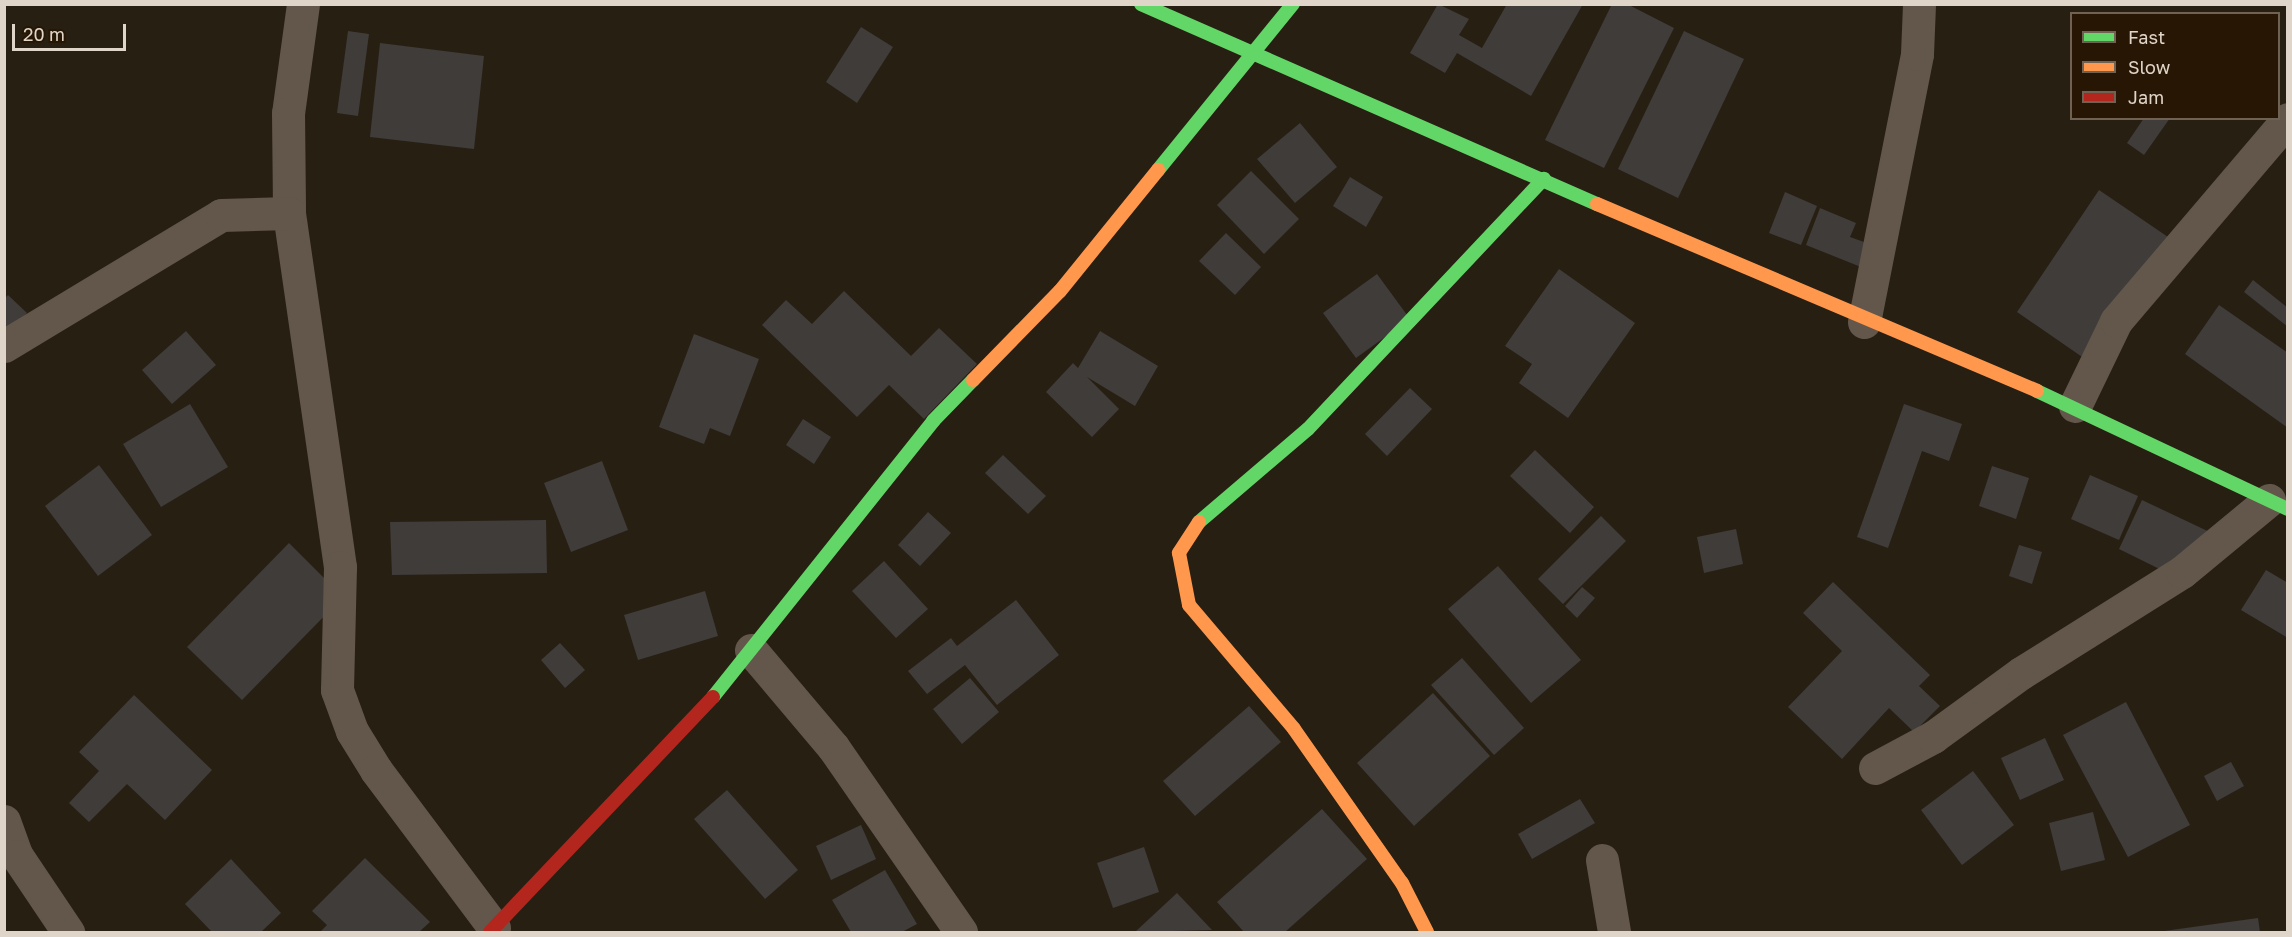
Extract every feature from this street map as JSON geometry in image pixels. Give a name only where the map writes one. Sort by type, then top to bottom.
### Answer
[{"type":"street","points":[[303,4],[288,113],[289,213],[340,567],[337,690],[352,731],[376,770],[492,930],[690,726],[933,421],[1060,291],[1293,4]]},
{"type":"street","points":[[1141,4],[1544,179],[1864,322],[2075,406],[2278,504],[2182,572],[2021,673],[1933,737],[1875,768]]},
{"type":"street","points":[[1864,322],[1917,54],[1919,4]]},
{"type":"street","points":[[2075,406],[2116,321],[2288,119]]},
{"type":"street","points":[[1427,933],[1402,883],[1294,729],[1190,604],[1179,553],[1203,516],[1308,429],[1544,179]]},
{"type":"street","points":[[4,346],[221,215],[289,213]]},
{"type":"street","points":[[751,650],[833,747],[961,933]]},
{"type":"street","points":[[4,821],[17,856],[68,933]]},
{"type":"street","points":[[1602,860],[1614,933]]},
{"type":"building","points":[[1438,4],[1469,19],[1459,35],[1482,48],[1507,4],[1583,4],[1531,96],[1457,53],[1445,73],[1410,53]]},
{"type":"building","points":[[1612,4],[1627,4],[1674,28],[1604,168],[1545,140]]},
{"type":"building","points":[[861,27],[893,47],[857,103],[826,82]]},
{"type":"building","points":[[348,31],[369,34],[358,116],[337,113]]},
{"type":"building","points":[[1684,31],[1744,59],[1678,198],[1618,169]]},
{"type":"building","points":[[380,43],[484,56],[474,149],[370,137]]},
{"type":"building","points":[[2143,120],[2169,120],[2144,155],[2127,143]]},
{"type":"building","points":[[1300,123],[1337,167],[1295,203],[1257,159]]},
{"type":"building","points":[[1251,171],[1299,219],[1264,254],[1217,205]]},
{"type":"building","points":[[1350,177],[1383,197],[1366,227],[1333,206]]},
{"type":"building","points":[[2099,190],[2171,239],[2088,361],[2017,312]]},
{"type":"building","points":[[1785,192],[1817,206],[1801,245],[1769,233]]},
{"type":"building","points":[[1820,208],[1856,223],[1850,237],[1875,246],[1866,269],[1806,245]]},
{"type":"building","points":[[1226,233],[1261,267],[1235,295],[1199,261]]},
{"type":"building","points":[[1559,269],[1635,323],[1568,418],[1519,383],[1532,364],[1505,346]]},
{"type":"building","points":[[1377,274],[1410,319],[1356,358],[1323,313]]},
{"type":"building","points":[[2253,280],[2288,308],[2288,327],[2244,292]]},
{"type":"building","points":[[844,291],[911,356],[939,328],[977,364],[924,419],[889,385],[857,417],[762,325],[786,300],[812,324]]},
{"type":"building","points":[[8,295],[27,313],[4,338],[4,299]]},
{"type":"building","points":[[2219,305],[2288,353],[2288,428],[2185,354]]},
{"type":"building","points":[[186,331],[216,365],[172,404],[142,370]]},
{"type":"building","points":[[1100,331],[1158,366],[1135,406],[1087,377],[1119,409],[1092,437],[1046,392],[1073,363],[1078,368]]},
{"type":"building","points":[[694,334],[759,359],[730,436],[710,428],[704,444],[659,427]]},
{"type":"building","points":[[1410,388],[1432,409],[1387,456],[1365,434]]},
{"type":"building","points":[[190,404],[228,467],[161,507],[123,444]]},
{"type":"building","points":[[1904,404],[1962,424],[1949,461],[1922,451],[1888,548],[1857,537]]},
{"type":"building","points":[[803,419],[831,437],[814,464],[786,445]]},
{"type":"building","points":[[1535,450],[1594,507],[1570,533],[1510,476]]},
{"type":"building","points":[[1003,455],[1046,496],[1028,514],[985,473]]},
{"type":"building","points":[[602,461],[628,530],[571,552],[544,483]]},
{"type":"building","points":[[99,465],[152,535],[98,576],[45,506]]},
{"type":"building","points":[[1992,466],[2029,478],[2016,519],[1979,506]]},
{"type":"building","points":[[2090,475],[2138,496],[2119,540],[2071,519]]},
{"type":"building","points":[[2142,500],[2216,535],[2192,585],[2119,549]]},
{"type":"building","points":[[928,512],[951,533],[920,566],[898,545]]},
{"type":"building","points":[[1601,516],[1626,541],[1563,604],[1538,579]]},
{"type":"building","points":[[546,520],[547,573],[392,575],[390,522]]},
{"type":"building","points":[[1736,529],[1743,564],[1704,573],[1697,537]]},
{"type":"building","points":[[289,543],[343,597],[242,700],[187,647]]},
{"type":"building","points":[[2019,545],[2042,552],[2032,584],[2009,576]]},
{"type":"building","points":[[884,561],[928,609],[896,638],[852,591]]},
{"type":"building","points":[[1498,566],[1581,660],[1531,703],[1448,609]]},
{"type":"building","points":[[2266,570],[2288,583],[2288,638],[2241,610]]},
{"type":"building","points":[[1833,582],[1930,675],[1919,686],[1940,706],[1914,732],[1889,708],[1842,759],[1788,707],[1842,651],[1803,613]]},
{"type":"building","points":[[1582,587],[1595,598],[1577,618],[1565,606]]},
{"type":"building","points":[[705,591],[718,636],[638,660],[624,615]]},
{"type":"building","points":[[1016,600],[1059,655],[997,705],[965,665],[927,694],[908,671],[951,638],[957,646]]},
{"type":"building","points":[[560,643],[585,670],[565,688],[541,660]]},
{"type":"building","points":[[1462,658],[1524,728],[1494,755],[1431,685]]},
{"type":"building","points":[[970,678],[999,712],[962,744],[933,709]]},
{"type":"building","points":[[1433,693],[1490,756],[1414,826],[1357,763]]},
{"type":"building","points":[[134,695],[212,770],[165,820],[127,784],[89,822],[69,803],[99,771],[79,752]]},
{"type":"building","points":[[2126,702],[2190,825],[2128,857],[2063,735]]},
{"type":"building","points":[[1249,706],[1281,742],[1195,816],[1163,781]]},
{"type":"building","points":[[2045,738],[2064,780],[2020,800],[2001,758]]},
{"type":"building","points":[[2231,762],[2244,786],[2217,801],[2204,776]]},
{"type":"building","points":[[1973,771],[2014,825],[1962,865],[1921,810]]},
{"type":"building","points":[[727,790],[798,870],[765,899],[694,819]]},
{"type":"building","points":[[1580,799],[1595,823],[1532,859],[1518,834]]},
{"type":"building","points":[[1322,809],[1367,859],[1285,932],[1244,932],[1217,902]]},
{"type":"building","points":[[2093,812],[2105,860],[2061,871],[2049,823]]},
{"type":"building","points":[[861,825],[876,859],[831,880],[816,846]]},
{"type":"building","points":[[1144,847],[1159,892],[1113,908],[1097,863]]},
{"type":"building","points":[[365,858],[430,922],[419,932],[320,932],[327,925],[312,911]]},
{"type":"building","points":[[231,859],[281,913],[261,932],[212,932],[185,904]]},
{"type":"building","points":[[885,870],[917,924],[902,932],[851,932],[832,900]]},
{"type":"building","points":[[1177,893],[1212,930],[1135,932]]},
{"type":"building","points":[[2258,918],[2260,932],[2164,932],[2164,931]]},
{"type":"traffic: fast","points":[[1141,4],[1597,204]]},
{"type":"traffic: fast","points":[[1158,170],[1293,4]]},
{"type":"traffic: fast","points":[[1199,522],[1308,429],[1544,179]]},
{"type":"traffic: fast","points":[[713,697],[933,421],[973,380]]},
{"type":"traffic: fast","points":[[2037,391],[2288,509]]},
{"type":"traffic: slow","points":[[973,380],[1060,291],[1158,170]]},
{"type":"traffic: slow","points":[[1597,204],[2037,391]]},
{"type":"traffic: slow","points":[[1199,522],[1179,553],[1189,605],[1294,729],[1402,883],[1427,932]]},
{"type":"traffic: jam","points":[[490,932],[713,697]]}]
